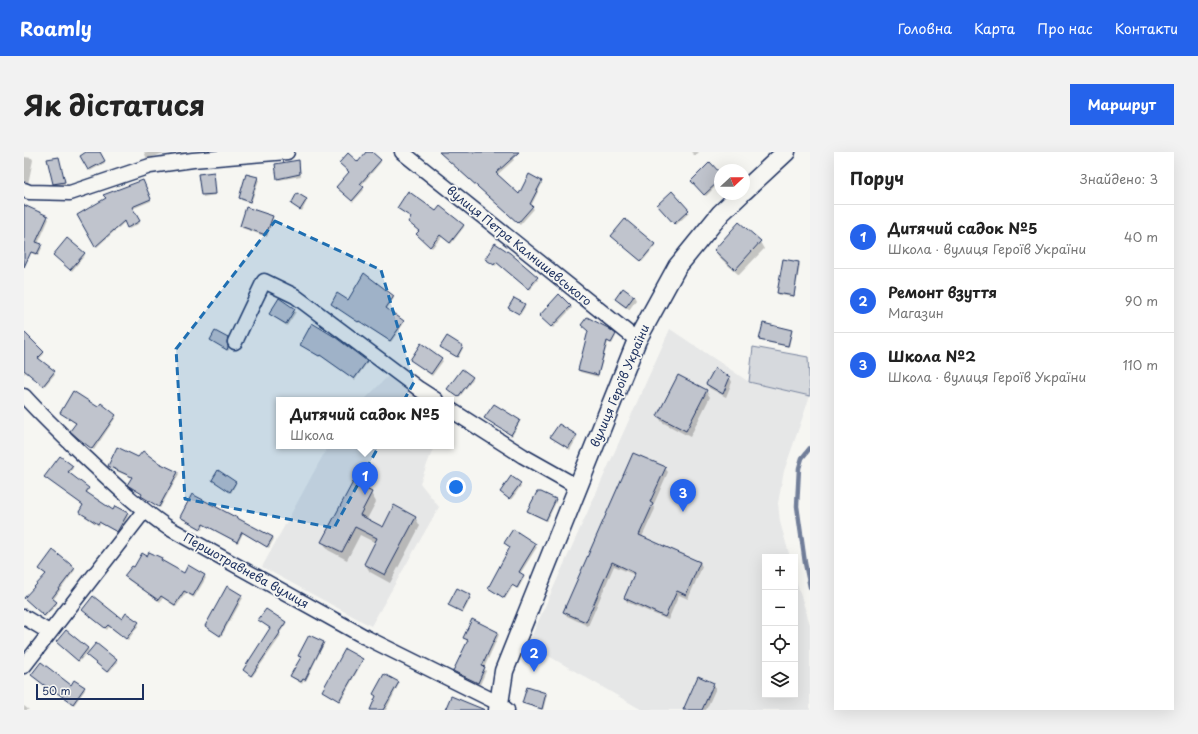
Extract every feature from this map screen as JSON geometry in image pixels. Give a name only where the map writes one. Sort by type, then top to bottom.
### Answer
[{"type":"main road","points":[[750,186],[786,152]]},
{"type":"main road","name":"вулиця Героїв України","points":[[501,708],[504,671],[637,340],[677,267],[721,213],[735,200]]},
{"type":"street","points":[[24,190],[28,192],[70,193],[150,166],[193,160],[288,152]]},
{"type":"street","name":"вулиця Петра Калнишевського","points":[[402,152],[637,340]]},
{"type":"street","points":[[235,342],[264,282],[295,296],[431,397]]},
{"type":"street","name":"Першотравнева вулиця","points":[[24,396],[43,417],[120,490],[144,511],[167,527],[365,637],[501,708]]},
{"type":"street","points":[[454,412],[523,456],[578,487]]},
{"type":"street","points":[[24,666],[144,511]]},
{"type":"street","points":[[24,617],[49,632]]},
{"type":"highlighted area","points":[[275,221],[381,270],[414,382],[334,528],[185,499],[176,349]]},
{"type":"shaded area","points":[[670,329],[749,382],[810,396],[784,471],[778,503],[780,522],[789,554],[762,554],[762,698],[798,698],[798,587],[810,624],[810,710],[642,710],[528,644]]},
{"type":"shaded area","points":[[753,347],[808,357],[810,396],[749,382]]},
{"type":"shaded area","points":[[390,374],[425,397],[367,397]]},
{"type":"shaded area","points":[[326,449],[433,449],[420,483],[439,507],[371,626],[262,567]]},
{"type":"building","points":[[86,152],[100,152],[105,161],[88,170],[80,156]]},
{"type":"building","points":[[366,152],[372,152],[381,160],[360,184],[364,187],[352,201],[336,187],[349,172],[339,163],[348,153],[358,162]]},
{"type":"building","points":[[439,152],[519,152],[496,173],[519,194],[529,174],[542,181],[530,204],[533,206],[518,223]]},
{"type":"building","points":[[59,157],[65,182],[53,184],[47,159]]},
{"type":"building","points":[[299,160],[300,174],[277,179],[275,164]]},
{"type":"building","points":[[710,162],[714,166],[714,186],[704,195],[691,181]]},
{"type":"building","points":[[214,172],[216,194],[201,195],[198,174]]},
{"type":"building","points":[[246,174],[258,177],[250,202],[239,198]]},
{"type":"building","points":[[143,180],[151,199],[132,207],[140,221],[127,228],[124,221],[95,247],[77,215],[106,198],[103,195]]},
{"type":"building","points":[[408,191],[436,211],[440,206],[464,225],[450,243],[440,235],[430,247],[416,234],[419,231],[408,222],[411,217],[397,208]]},
{"type":"building","points":[[672,191],[689,210],[674,224],[657,205]]},
{"type":"building","points":[[297,193],[307,199],[300,210],[291,204]]},
{"type":"building","points":[[24,205],[48,216],[36,242],[42,244],[37,254],[31,252],[24,267]]},
{"type":"building","points":[[246,207],[273,216],[266,235],[240,226]]},
{"type":"building","points":[[625,219],[655,244],[641,261],[611,236]]},
{"type":"building","points":[[739,222],[761,241],[735,270],[714,250]]},
{"type":"building","points":[[67,238],[85,253],[70,270],[53,255]]},
{"type":"building","points":[[495,243],[510,253],[538,277],[528,289],[496,262],[494,265],[485,259]]},
{"type":"building","points":[[783,259],[799,262],[794,296],[777,293]]},
{"type":"building","points":[[364,273],[394,296],[386,308],[404,321],[390,341],[331,304],[337,293],[348,300]]},
{"type":"building","points":[[623,288],[634,296],[626,307],[615,299]]},
{"type":"building","points":[[559,294],[571,306],[551,327],[539,316]]},
{"type":"building","points":[[279,298],[295,309],[286,324],[269,314]]},
{"type":"building","points":[[514,298],[525,304],[519,314],[508,308]]},
{"type":"building","points":[[587,317],[616,334],[611,343],[607,341],[598,375],[578,370],[588,331],[581,325]]},
{"type":"building","points":[[312,323],[335,337],[367,361],[354,379],[320,355],[319,356],[300,345]]},
{"type":"building","points":[[763,323],[792,330],[788,346],[759,340]]},
{"type":"building","points":[[215,331],[228,338],[227,350],[210,340]]},
{"type":"building","points":[[24,332],[44,352],[38,358],[55,371],[43,386],[24,370]]},
{"type":"building","points":[[447,336],[463,346],[457,357],[440,347]]},
{"type":"building","points":[[421,343],[442,358],[431,374],[410,360]]},
{"type":"building","points":[[715,368],[730,377],[723,394],[706,384]]},
{"type":"building","points":[[462,369],[473,377],[458,397],[447,389]]},
{"type":"building","points":[[678,375],[707,390],[686,431],[657,416]]},
{"type":"building","points":[[73,391],[98,407],[101,403],[116,415],[92,449],[70,431],[76,423],[60,413]]},
{"type":"building","points":[[494,404],[520,420],[511,435],[484,418]]},
{"type":"building","points":[[559,424],[577,435],[568,448],[550,437]]},
{"type":"building","points":[[117,447],[138,457],[143,451],[159,463],[178,472],[159,507],[127,485],[132,477],[108,466]]},
{"type":"building","points":[[633,453],[666,467],[650,502],[653,504],[639,535],[700,562],[686,595],[677,591],[665,617],[624,598],[635,573],[612,562],[586,622],[563,612]]},
{"type":"building","points":[[60,456],[73,466],[68,472],[89,488],[86,492],[113,510],[115,506],[128,513],[117,532],[99,522],[98,524],[79,512],[83,505],[44,477]]},
{"type":"building","points":[[218,470],[236,482],[230,492],[212,480]]},
{"type":"building","points":[[511,476],[521,483],[509,499],[500,492]]},
{"type":"building","points":[[353,482],[372,492],[360,515],[383,527],[394,505],[416,517],[385,575],[364,564],[377,538],[355,527],[342,552],[321,542]]},
{"type":"building","points":[[537,492],[541,492],[556,499],[546,520],[527,511]]},
{"type":"building","points":[[192,494],[273,537],[267,547],[242,532],[237,542],[203,524],[201,529],[180,517]]},
{"type":"building","points":[[513,529],[536,544],[519,572],[524,575],[517,588],[512,585],[504,598],[488,588],[510,547],[504,543]]},
{"type":"building","points":[[53,550],[75,568],[52,598],[57,602],[44,616],[24,598],[46,574],[39,569]]},
{"type":"building","points":[[149,552],[162,558],[161,560],[184,573],[188,565],[205,575],[193,596],[184,591],[175,605],[161,596],[158,600],[124,576],[132,566],[134,567],[142,553],[147,556]]},
{"type":"building","points":[[227,586],[242,595],[220,636],[205,626]]},
{"type":"building","points":[[457,588],[471,595],[462,612],[448,605]]},
{"type":"building","points":[[93,596],[122,619],[126,613],[139,622],[126,639],[108,625],[105,628],[82,610]]},
{"type":"building","points":[[266,609],[286,622],[251,676],[243,670],[270,628],[258,620]]},
{"type":"building","points":[[472,619],[498,632],[482,666],[485,667],[478,683],[453,671],[468,640],[463,638]]},
{"type":"building","points":[[66,630],[88,648],[78,661],[56,642]]},
{"type":"building","points":[[309,635],[324,642],[305,680],[303,679],[301,682],[290,676],[301,657],[298,656]]},
{"type":"building","points":[[96,643],[117,660],[107,672],[86,655]]},
{"type":"building","points":[[345,649],[363,659],[339,701],[322,691]]},
{"type":"building","points":[[41,662],[71,685],[74,680],[85,687],[73,704],[53,690],[52,691],[31,675]]},
{"type":"building","points":[[384,674],[399,682],[383,710],[370,710],[376,696],[373,694]]},
{"type":"building","points":[[698,676],[714,683],[702,710],[683,710]]},
{"type":"building","points":[[527,687],[546,693],[542,709],[522,703]]},
{"type":"building","points":[[451,696],[485,710],[445,710]]},
{"type":"waterway","points":[[810,448],[802,458],[799,468],[797,506],[810,587]]},
{"type":"place","name":"Дитячий садок №5","points":[[365,495]]},
{"type":"place","name":"Школа №2","points":[[683,512]]},
{"type":"place","name":"Ремонт взуття","points":[[534,672]]}]
